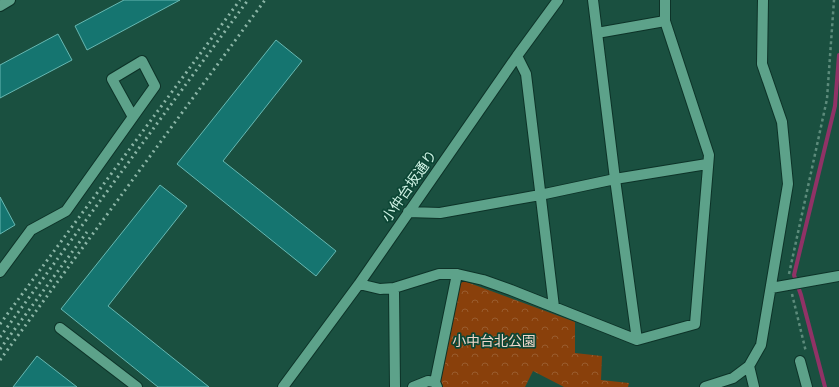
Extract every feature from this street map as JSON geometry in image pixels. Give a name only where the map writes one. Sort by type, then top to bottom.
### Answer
[{"type":"street","points":[[0,6],[10,0]]},
{"type":"street","name":"小仲台坂通り","points":[[283,387],[359,284],[517,56],[558,0]]},
{"type":"street","points":[[593,0],[637,340]]},
{"type":"street","points":[[359,284],[380,289],[394,288],[440,274],[458,274],[483,280],[637,340],[695,324],[707,164],[709,155],[665,21],[665,0]]},
{"type":"street","points":[[706,387],[733,378],[749,366],[761,345],[788,184],[782,122],[762,64],[763,0]]},
{"type":"street","points":[[597,33],[665,21]]},
{"type":"street","points":[[517,56],[526,74],[554,307]]},
{"type":"street","points":[[0,272],[31,230],[66,211],[133,117],[154,86],[142,61],[112,79],[133,117]]},
{"type":"street","points":[[408,212],[440,213],[540,195],[615,179],[707,164]]},
{"type":"street","points":[[413,387],[428,381],[436,384],[458,274]]},
{"type":"street","points":[[770,288],[839,276]]},
{"type":"street","points":[[394,288],[395,387]]},
{"type":"street","points":[[60,328],[137,387]]},
{"type":"street","points":[[804,359],[807,387]]},
{"type":"street","points":[[749,366],[754,387]]},
{"type":"path","points":[[804,359],[788,275],[827,99],[834,0]]},
{"type":"green space","name":"小中台北公園","points":[[464,281],[575,322],[575,353],[602,356],[601,380],[629,383],[628,387],[564,387],[533,371],[525,387],[440,387],[439,383],[457,286]]},
{"type":"building","points":[[124,0],[180,0],[87,50],[75,26]]},
{"type":"building","points":[[58,34],[72,60],[0,98],[0,65]]},
{"type":"building","points":[[276,40],[302,61],[223,161],[336,251],[316,276],[177,164]]},
{"type":"building","points":[[160,185],[187,206],[108,306],[209,387],[158,387],[61,309]]},
{"type":"building","points":[[0,197],[15,225],[0,234]]},
{"type":"building","points":[[37,356],[77,387],[13,387]]},
{"type":"waterway","points":[[825,387],[801,295],[794,275],[835,106],[839,55]]},
{"type":"railway","points":[[0,324],[240,0]]},
{"type":"railway","points":[[0,337],[248,0]]},
{"type":"railway","points":[[0,360],[265,0]]},
{"type":"railway","points":[[0,349],[87,232]]}]
